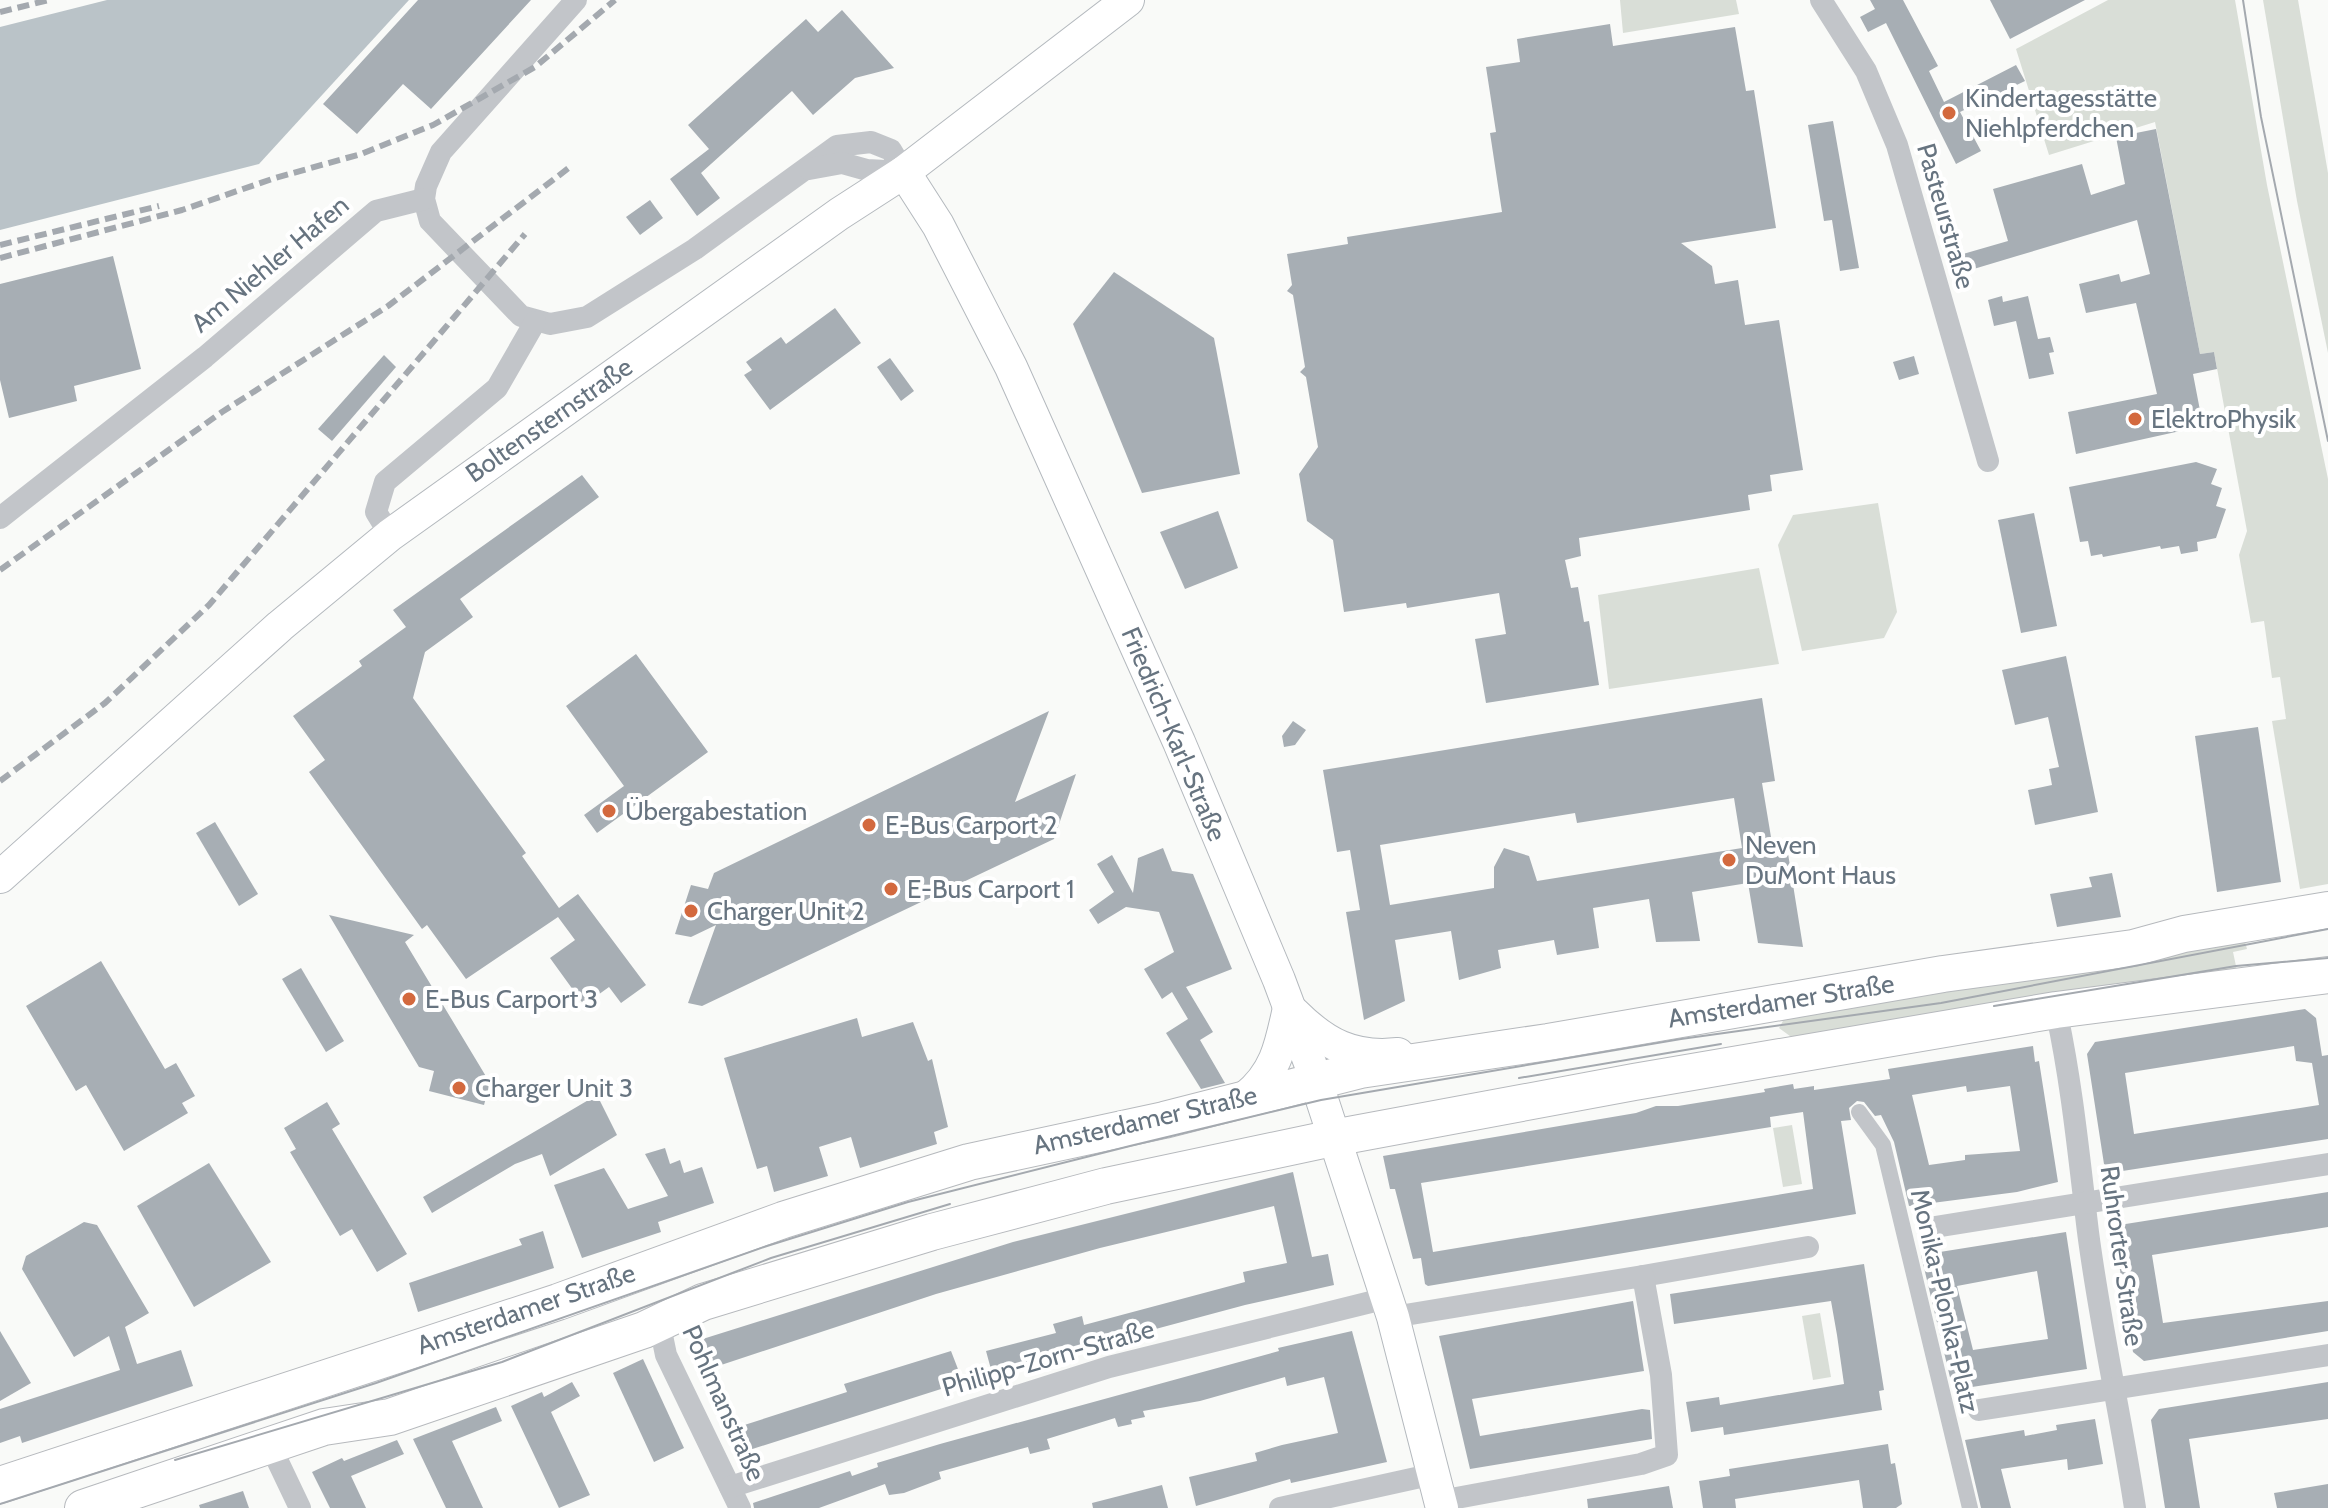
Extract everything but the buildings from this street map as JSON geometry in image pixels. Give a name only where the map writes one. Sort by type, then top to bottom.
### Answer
[{"type":"main road","name":"Boltensternstraße","points":[[0,877],[280,626],[390,535],[826,223],[904,172],[1128,0]]},
{"type":"main road","name":"Friedrich-Karl-Straße","points":[[904,172],[938,225],[1011,367],[1179,742],[1289,1008],[1390,1308],[1439,1494]]},
{"type":"main road","name":"Amsterdamer Straße","points":[[0,1485],[558,1302],[619,1276],[783,1220],[969,1162],[1164,1120],[1315,1079],[1812,996],[2133,948],[2204,930],[2328,910]]},
{"type":"main road","name":"Amsterdamer Straße","points":[[83,1508],[324,1427],[390,1417],[644,1330],[703,1302],[932,1232],[1106,1186],[1333,1138],[1783,1056],[2056,1010],[2328,975]]},
{"type":"main road","points":[[1783,1056],[1773,1044],[1770,1020],[1801,1010],[1812,996]]},
{"type":"main road","points":[[1246,1097],[1263,1083],[1278,1059],[1289,1008],[1331,1045],[1361,1055],[1440,1049],[1459,1056]]},
{"type":"main road","points":[[1634,1082],[1646,1070],[1677,1062],[1683,1051],[1677,1031],[1656,1022]]},
{"type":"main road","points":[[932,1232],[914,1222],[908,1208],[910,1197],[954,1179],[969,1162]]},
{"type":"street","points":[[576,0],[441,152],[429,177],[424,199],[430,221],[446,240],[509,307],[535,322],[567,324],[598,312],[809,169],[818,157],[837,146],[871,142],[891,150],[904,172]]},
{"type":"street","name":"Pasteurstraße","points":[[1821,0],[1866,71],[1897,145],[1988,461]]},
{"type":"street","name":"Am Niehler Hafen","points":[[0,518],[205,357],[376,211],[424,199]]},
{"type":"street","points":[[390,535],[376,512],[385,482],[497,388],[535,322]]},
{"type":"street","name":"Ruhrorter Straße","points":[[2056,1010],[2109,1365],[2117,1388],[2135,1508]]},
{"type":"street","name":"Monika-Plonka-Platz","points":[[1859,1112],[1883,1145],[1970,1508]]},
{"type":"street","points":[[1935,1227],[2328,1164]]},
{"type":"street","points":[[1390,1308],[1643,1276],[1808,1247]]},
{"type":"street","points":[[1281,1508],[1439,1494],[1641,1464],[1667,1455],[1661,1375],[1643,1276]]},
{"type":"street","name":"Philipp-Zorn-Straße","points":[[730,1487],[963,1411],[1257,1329],[1390,1308]]},
{"type":"street","name":"Pohlmanstraße","points":[[659,1321],[666,1355],[740,1508]]},
{"type":"street","points":[[1979,1410],[2328,1355]]},
{"type":"street","points":[[270,1445],[300,1508]]},
{"type":"shaded area","points":[[107,0],[409,0],[259,164],[0,230],[0,27]]},
{"type":"shaded area","points":[[1620,0],[1736,0],[1739,14],[1623,33]]},
{"type":"shaded area","points":[[2108,0],[2235,0],[2267,185],[2328,479],[2328,884],[2300,889],[2272,721],[2286,719],[2280,677],[2272,678],[2264,621],[2251,623],[2239,555],[2247,531],[2214,352],[2200,354],[2155,122],[2049,155],[2016,49]]},
{"type":"shaded area","points":[[2263,0],[2298,0],[2328,173],[2328,353],[2297,201]]},
{"type":"shaded area","points":[[1878,503],[1897,612],[1884,638],[1802,651],[1778,545],[1793,515]]},
{"type":"shaded area","points":[[1759,568],[1779,664],[1609,689],[1598,595]]},
{"type":"shaded area","points":[[2244,938],[2247,949],[2233,952],[2239,980],[1794,1039],[1779,1028],[1784,1019],[1790,1017],[2131,963]]},
{"type":"shaded area","points":[[1792,1125],[1802,1184],[1783,1187],[1773,1128]]},
{"type":"shaded area","points":[[1820,1313],[1831,1377],[1813,1380],[1802,1316]]},
{"type":"tram line","points":[[2243,0],[2261,117],[2328,441]]},
{"type":"tram line","points":[[0,1504],[376,1383],[767,1246],[908,1202],[1130,1146],[1321,1100],[1681,1039],[1941,1003],[2328,929]]},
{"type":"tram line","points":[[1994,1006],[2236,966],[2328,958]]},
{"type":"tram line","points":[[1519,1078],[1721,1044]]},
{"type":"tram line","points":[[175,1460],[502,1362],[771,1258],[950,1204]]},
{"type":"railway","points":[[0,12],[49,0]]},
{"type":"railway","points":[[0,258],[182,210],[275,178],[361,154],[433,125],[535,67],[615,0]]},
{"type":"railway","points":[[0,570],[222,412],[388,306],[570,167]]},
{"type":"railway","points":[[0,245],[159,206]]},
{"type":"railway","points":[[0,781],[105,703],[209,605],[525,234]]},
{"type":"place","name":"Kindertagesstätte Niehlpferdchen","points":[[1949,113]]},
{"type":"place","name":"ElektroPhysik","points":[[2135,419]]},
{"type":"place","name":"Übergabestation","points":[[609,811]]},
{"type":"place","name":"E-Bus Carport 2","points":[[869,825]]},
{"type":"place","name":"Neven DuMont Haus","points":[[1729,860]]},
{"type":"place","name":"E-Bus Carport 1","points":[[891,889]]},
{"type":"place","name":"Charger Unit 2","points":[[691,911]]},
{"type":"place","name":"E-Bus Carport 3","points":[[409,999]]},
{"type":"place","name":"Charger Unit 3","points":[[459,1088]]}]
